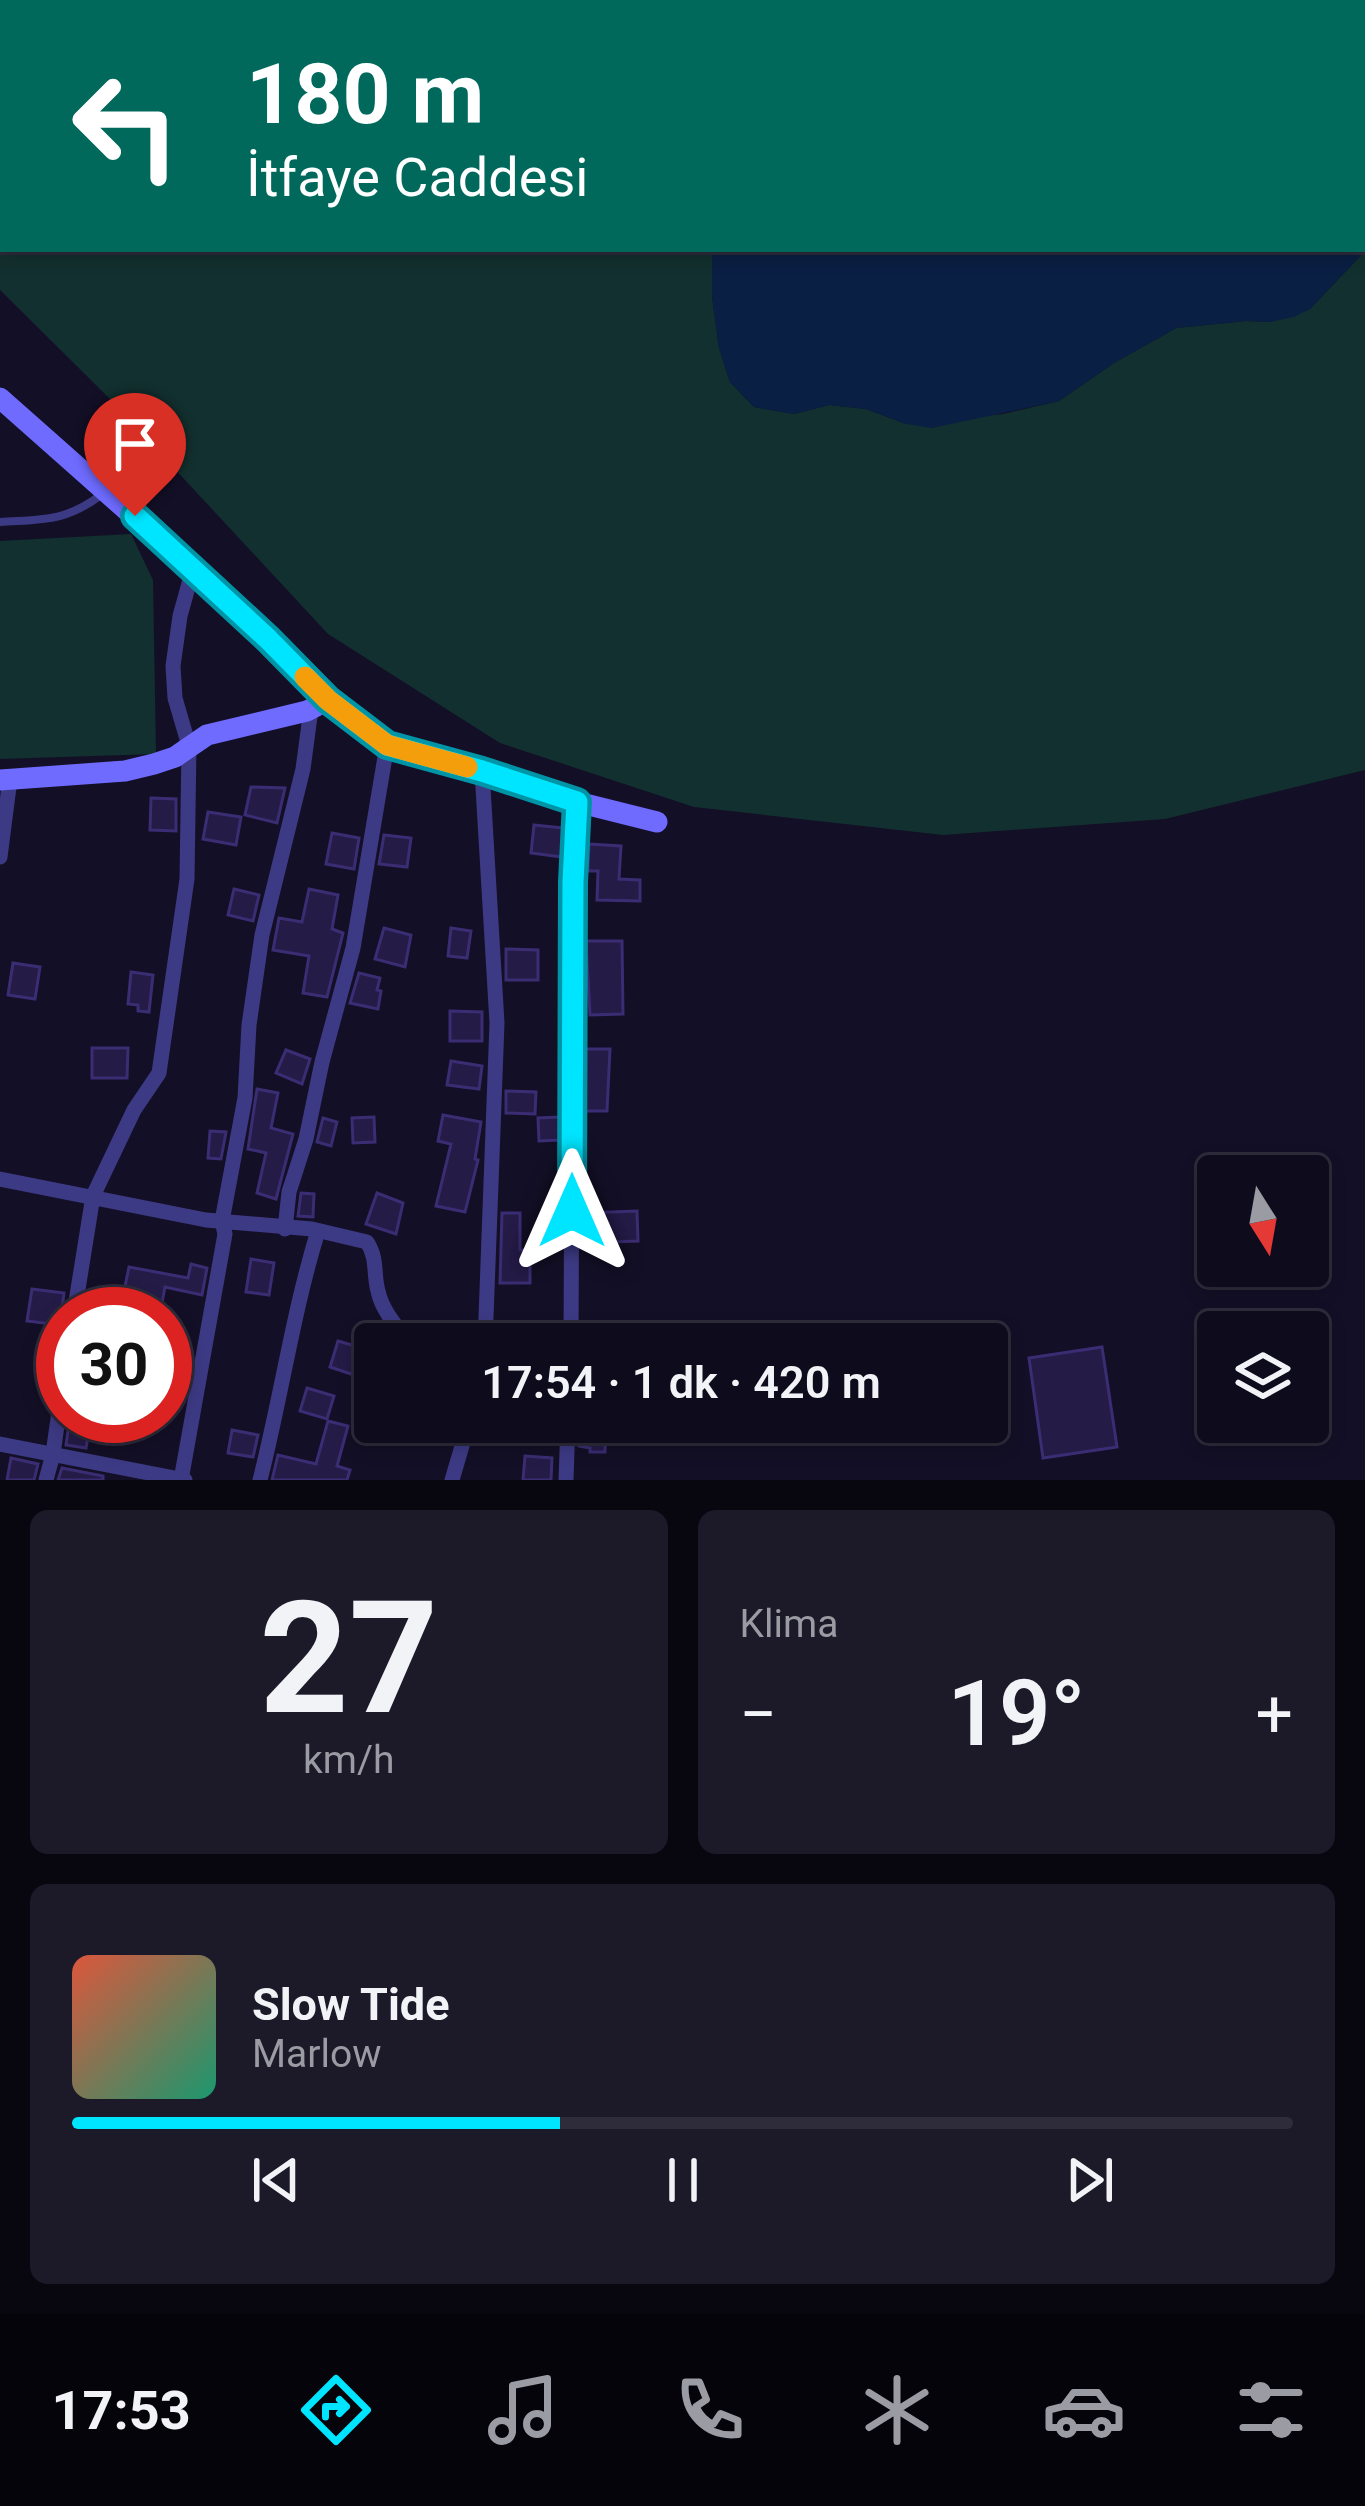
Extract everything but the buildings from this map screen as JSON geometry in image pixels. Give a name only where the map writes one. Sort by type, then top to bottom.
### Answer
[{"type":"street","points":[[0,398],[193,568],[320,705],[387,745],[657,822]]},
{"type":"street","points":[[78,1287],[93,1196],[134,1110],[159,1073],[187,879],[189,746],[175,698],[173,666],[193,568]]},
{"type":"street","points":[[0,857],[5,780],[125,771],[176,757],[207,735],[320,705]]},
{"type":"street","points":[[0,1444],[133,1475],[182,1480],[245,1098],[262,934],[320,705]]},
{"type":"street","points":[[284,1229],[353,948],[387,745]]},
{"type":"street","points":[[482,771],[497,1023],[486,1323]]},
{"type":"street","points":[[571,1323],[577,802]]},
{"type":"street","points":[[0,1179],[222,1221],[318,1231],[367,1242],[375,1255],[378,1292],[395,1323]]},
{"type":"street","points":[[260,1480],[318,1231]]},
{"type":"street","points":[[46,1480],[55,1443]]},
{"type":"street","points":[[452,1480],[463,1443]]},
{"type":"street","points":[[566,1480],[567,1443]]},
{"type":"lane","points":[[0,522],[74,514],[106,490]]},
{"type":"green space","points":[[0,252],[712,252],[719,348],[730,382],[754,407],[794,414],[829,405],[866,409],[906,424],[1003,414],[1059,401],[1176,328],[1270,322],[1310,309],[1365,252],[1365,770],[1165,819],[943,835],[694,807],[500,743],[328,634],[107,396],[0,290]]},
{"type":"green space","points":[[131,534],[153,580],[156,754],[0,759],[0,541]]},
{"type":"water","points":[[712,252],[1364,252],[1310,309],[1294,317],[1176,328],[1059,401],[932,428],[866,409],[829,405],[794,414],[754,407],[730,382],[719,348]]},
{"type":"slow traffic","points":[[305,677],[387,745],[467,767]]},
{"type":"route","points":[[135,516],[328,700],[387,745],[577,802],[572,1211]]}]
